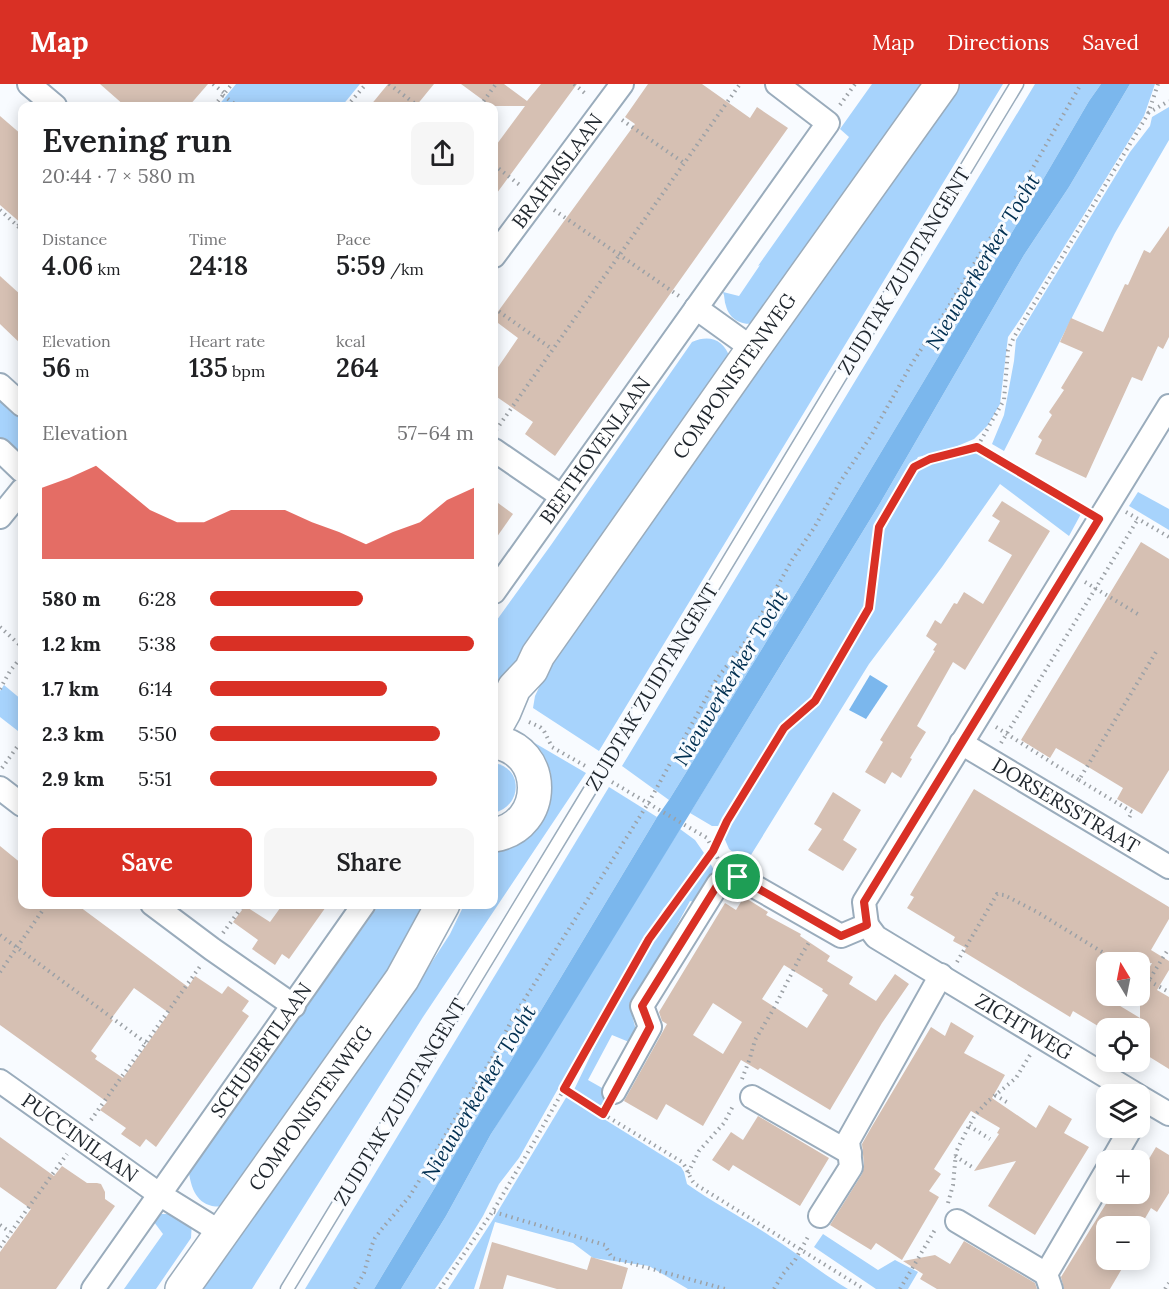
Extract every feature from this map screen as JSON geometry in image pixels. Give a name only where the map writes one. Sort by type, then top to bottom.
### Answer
[{"type":"main road","name":"COMPONISTENWEG","points":[[498,834],[519,825],[530,811],[535,795],[534,778],[521,740],[508,725],[531,694],[531,670],[545,646],[942,84]]},
{"type":"main road","points":[[498,743],[516,750],[527,762]]},
{"type":"main road","name":"COMPONISTENWEG","points":[[182,1289],[402,979],[438,911]]},
{"type":"street","points":[[29,84],[50,102]]},
{"type":"street","name":"BRAHMSLAAN","points":[[498,251],[622,84]]},
{"type":"street","name":"BEETHOVENLAAN","points":[[498,586],[828,123],[777,84]]},
{"type":"street","points":[[696,308],[753,349]]},
{"type":"street","points":[[0,385],[18,401]]},
{"type":"street","points":[[615,1092],[650,1027],[642,1006],[718,884],[738,877],[841,936],[867,925],[864,902],[1169,406]]},
{"type":"street","points":[[0,450],[18,467]]},
{"type":"street","points":[[498,453],[561,496]]},
{"type":"street","points":[[0,517],[18,495]]},
{"type":"street","name":"DORSERSSTRAAT","points":[[961,743],[1166,859]]},
{"type":"street","points":[[0,788],[18,803]]},
{"type":"street","points":[[159,909],[294,1006]]},
{"type":"street","name":"SCHUBERTLAAN","points":[[93,1289],[361,909]]},
{"type":"street","name":"ZICHTWEG","points":[[867,925],[876,937],[947,971],[1116,1084]]},
{"type":"street","points":[[820,1216],[851,1167],[848,1142],[947,971]]},
{"type":"street","name":"PUCCINILAAN","points":[[0,1081],[159,1194]]},
{"type":"street","points":[[743,1094],[850,1153]]},
{"type":"street","name":"ZICHTWEG","points":[[1150,1105],[1169,1114]]},
{"type":"street","points":[[947,1219],[1049,1281],[1096,1191]]},
{"type":"street","points":[[159,1194],[222,1233]]},
{"type":"lane","name":"ZUIDTAK ZUIDTANGENT","points":[[287,1289],[1017,84]]},
{"type":"path","points":[[213,84],[229,102]]},
{"type":"path","points":[[217,102],[232,84]]},
{"type":"path","points":[[350,102],[366,84]]},
{"type":"path","points":[[389,84],[413,102]]},
{"type":"path","points":[[483,102],[496,84]]},
{"type":"path","points":[[574,84],[604,108],[684,163]]},
{"type":"path","points":[[498,428],[740,84]]},
{"type":"path","points":[[355,1289],[364,1273],[375,1238],[414,1189],[491,1060],[514,1016],[649,802],[716,680],[749,637],[792,560],[814,528],[871,436],[911,365],[1004,218],[1081,84]]},
{"type":"path","points":[[977,447],[1004,400],[1008,350],[1014,337],[1148,114],[1158,84]]},
{"type":"path","points":[[1148,114],[1169,101]]},
{"type":"path","points":[[498,168],[537,198],[696,308]]},
{"type":"path","points":[[0,210],[18,226]]},
{"type":"path","points":[[498,311],[552,349]]},
{"type":"path","points":[[440,1289],[493,1212],[649,939],[713,851],[727,821],[784,728],[815,701],[869,608],[879,527],[914,467],[930,459],[977,447],[1105,510],[1138,519],[1169,537]]},
{"type":"path","points":[[991,761],[1138,519]]},
{"type":"path","points":[[1067,571],[1141,616]]},
{"type":"path","points":[[0,627],[18,643]]},
{"type":"path","points":[[978,715],[1079,780],[1156,652]]},
{"type":"path","points":[[0,689],[18,661]]},
{"type":"path","points":[[508,725],[540,727],[552,747],[707,838],[718,860],[738,877]]},
{"type":"path","points":[[0,772],[18,746]]},
{"type":"path","points":[[947,971],[997,894],[1004,895],[1037,912],[1102,952]]},
{"type":"path","points":[[0,972],[44,909]]},
{"type":"path","points":[[219,939],[240,909]]},
{"type":"path","points":[[0,934],[146,1043]]},
{"type":"path","points":[[688,1173],[699,1151],[724,1123],[743,1094],[755,1040],[813,935]]},
{"type":"path","points":[[1150,979],[1169,948]]},
{"type":"path","points":[[90,1121],[206,957]]},
{"type":"path","points":[[1150,982],[1169,992]]},
{"type":"path","points":[[900,1289],[947,1219],[955,1156],[969,1126],[981,1109],[1016,1078],[1036,1047]]},
{"type":"path","points":[[564,1089],[682,1162],[694,1185],[864,1289]]},
{"type":"path","points":[[603,1114],[615,1092]]},
{"type":"path","points":[[995,1095],[1010,1104]]},
{"type":"path","points":[[969,1126],[990,1139]]},
{"type":"path","points":[[0,1247],[72,1146]]},
{"type":"path","points":[[955,1156],[972,1167]]},
{"type":"path","points":[[493,1212],[605,1245],[612,1258],[725,1289]]},
{"type":"path","points":[[774,1289],[795,1260],[820,1216]]},
{"type":"path","points":[[0,1225],[10,1232]]},
{"type":"path","points":[[1165,1289],[1169,1283]]},
{"type":"shaded area","points":[[236,84],[360,84],[345,102],[221,102]]},
{"type":"shaded area","points":[[872,84],[930,84],[757,324],[747,324],[734,319],[725,304],[723,292],[739,296],[849,137],[840,129]]},
{"type":"shaded area","points":[[956,84],[1003,84],[599,751],[533,708],[535,696],[561,641],[498,693],[498,618],[692,342],[705,339],[715,340],[724,347],[730,358]]},
{"type":"shaded area","points":[[1035,84],[1101,84],[829,539],[669,800],[622,766]]},
{"type":"shaded area","points":[[1101,84],[1130,84],[1069,187],[1024,255],[879,505],[540,1058],[491,1134],[446,1216],[401,1289],[374,1289],[657,817],[829,539]]},
{"type":"shaded area","points":[[1130,84],[1155,84],[1144,116],[1008,337],[1000,404],[988,425],[974,439],[948,450],[918,457],[874,530],[868,599],[812,696],[776,731],[720,826],[712,826],[690,813],[879,505],[1024,255],[1069,187]]},
{"type":"shaded area","points":[[1169,107],[1169,140],[1115,233],[1004,451],[992,444],[1004,415],[1016,340],[1130,152],[1150,126],[1152,117]]},
{"type":"shaded area","points":[[0,396],[18,412],[18,455],[0,439]]},
{"type":"shaded area","points":[[972,452],[986,457],[1082,512],[1069,536],[1000,484],[942,567],[869,664],[746,863],[729,849],[723,835],[788,731],[817,705],[874,610],[882,534],[912,479],[923,466]]},
{"type":"shaded area","points":[[1138,492],[1169,509],[1169,530],[1129,506]]},
{"type":"shaded area","points":[[870,675],[888,686],[866,719],[849,710]]},
{"type":"shaded area","points":[[4,685],[18,697],[18,731],[0,717],[0,691]]},
{"type":"shaded area","points":[[533,742],[586,773],[498,905],[498,844],[544,815],[549,803],[551,774],[541,751]]},
{"type":"shaded area","points":[[498,764],[511,772],[516,787],[510,803],[498,811]]},
{"type":"shaded area","points":[[609,787],[657,817],[374,1289],[305,1289]]},
{"type":"shaded area","points":[[680,829],[695,840],[704,853],[663,909],[519,1158],[499,1184],[483,1216],[435,1289],[401,1289],[446,1216],[491,1134]]},
{"type":"shaded area","points":[[709,861],[715,872],[698,903],[690,901],[664,949],[629,1004],[636,1030],[629,1042],[612,1035],[588,1080],[611,1093],[603,1109],[573,1092],[624,986]]},
{"type":"shaded area","points":[[376,909],[426,909],[416,934],[226,1206],[217,1207],[199,1199],[195,1194],[189,1173]]},
{"type":"shaded area","points":[[462,909],[495,909],[423,1017],[252,1289],[201,1289],[406,1002],[450,934]]},
{"type":"shaded area","points":[[567,1096],[681,1167],[687,1184],[848,1289],[688,1289],[649,1266],[593,1258],[573,1243],[495,1222],[474,1289],[448,1289]]},
{"type":"shaded area","points":[[157,1214],[183,1214],[192,1221],[191,1238],[156,1289],[124,1289],[163,1234],[151,1218]]},
{"type":"shaded area","points":[[823,1234],[878,1270],[895,1260],[918,1272],[908,1289],[876,1289],[814,1247]]},
{"type":"building","points":[[100,84],[208,84],[192,102],[120,102]]},
{"type":"building","points":[[388,84],[434,84],[419,102],[373,102]]},
{"type":"building","points":[[461,84],[504,84],[527,101],[541,84],[577,84],[498,192],[498,143],[525,106],[498,106],[498,102],[486,102]]},
{"type":"building","points":[[648,84],[702,84],[750,118],[757,107],[788,128],[555,456],[525,434],[533,422],[498,398],[498,367],[518,338],[498,323],[498,312],[635,124],[625,117]]},
{"type":"building","points":[[0,116],[18,132],[18,221],[0,205]]},
{"type":"building","points":[[1169,226],[1169,337],[1163,349],[1158,346],[1142,381],[1132,377],[1086,478],[1035,454],[1042,440],[1038,437],[1052,415],[1049,412],[1064,390],[1061,388],[1083,352],[1060,342],[1071,318],[1103,332],[1144,250],[1150,253]]},
{"type":"building","points":[[0,276],[18,292],[18,341],[0,324]]},
{"type":"building","points":[[1002,501],[1050,531],[965,670],[953,662],[917,726],[926,732],[901,778],[892,772],[885,784],[865,772],[883,742],[880,740],[935,651],[933,650],[937,644],[926,636],[935,620],[941,624],[964,592],[983,604],[1012,555],[988,541],[1000,521],[992,516]]},
{"type":"building","points":[[498,503],[513,514],[498,535]]},
{"type":"building","points":[[1141,542],[1169,559],[1169,770],[1142,814],[1117,799],[1123,788],[1056,748],[1050,758],[1021,740]]},
{"type":"building","points":[[974,789],[1169,907],[1169,919],[1151,950],[1169,961],[1169,970],[1157,990],[1169,997],[1169,1069],[1150,1057],[1150,1018],[1140,1018],[1096,1018],[1096,1025],[1073,1011],[1070,1017],[964,952],[966,948],[953,941],[955,937],[907,908],[914,897],[910,895]]},
{"type":"building","points":[[833,792],[861,810],[843,840],[857,849],[843,871],[808,850],[822,829],[814,824]]},
{"type":"building","points":[[0,846],[18,861],[18,909],[83,909],[188,987],[195,976],[222,994],[228,986],[249,1001],[242,1011],[249,1016],[156,1147],[146,1139],[140,1147],[121,1134],[126,1128],[100,1110],[107,1102],[0,1025]],"holes":[[[134,988],[169,1013],[123,1078],[95,1059],[97,1056],[91,1051]]]},
{"type":"building","points":[[744,897],[768,912],[766,915],[801,934],[800,936],[830,956],[827,961],[853,977],[849,984],[876,1001],[895,974],[909,984],[882,1023],[830,1110],[760,1068],[758,1070],[741,1060],[703,1126],[666,1104],[657,1120],[624,1101],[667,1024],[662,1021],[659,1012],[725,903],[736,910]],"holes":[[[784,965],[823,989],[822,991],[828,995],[807,1028],[762,999]],[[713,1003],[742,1022],[723,1054],[693,1035]]]},
{"type":"building","points":[[243,909],[250,909],[270,922],[279,909],[324,909],[289,959],[282,954],[275,965],[252,949],[258,940],[233,922]]},
{"type":"building","points":[[951,1022],[974,1036],[964,1053],[1005,1075],[992,1098],[1036,1128],[1049,1105],[1072,1119],[1064,1133],[1089,1147],[1035,1235],[988,1206],[1016,1161],[974,1171],[999,1134],[997,1133],[1000,1128],[971,1111],[934,1169],[941,1174],[929,1191],[939,1197],[902,1260],[876,1243],[871,1250],[830,1225],[862,1174],[864,1165],[862,1144],[931,1027],[945,1036]]},
{"type":"building","points":[[758,1116],[829,1158],[800,1206],[733,1165],[729,1171],[712,1160],[731,1132],[743,1140]]},
{"type":"building","points":[[0,1137],[54,1176],[62,1166],[87,1183],[101,1184],[105,1192],[105,1199],[115,1206],[56,1289],[0,1289],[0,1252],[31,1209],[0,1187]]},
{"type":"building","points":[[1156,1147],[1169,1155],[1169,1193],[1157,1212],[1151,1208],[1146,1216],[1098,1216],[1106,1204],[1150,1204],[1150,1157]]},
{"type":"building","points":[[1096,1220],[1096,1270],[1121,1270],[1110,1289],[1064,1289],[1061,1277]]},
{"type":"building","points":[[964,1241],[1035,1283],[1037,1289],[937,1289],[920,1279],[923,1274],[903,1261],[935,1255],[950,1264]]},
{"type":"building","points":[[492,1242],[587,1270],[591,1257],[628,1268],[622,1289],[557,1289],[507,1275],[503,1289],[479,1289]]},
{"type":"route","points":[[977,447],[1099,519],[864,902],[867,925],[841,936],[738,877],[718,884],[642,1006],[650,1027],[603,1114],[564,1089],[649,939],[713,851],[727,821],[784,728],[815,701],[869,608],[879,527],[914,467],[930,459],[977,447]]},
{"type":"water label","name":"Nieuwerkerker Tocht","points":[[983,262]]},
{"type":"water label","name":"Nieuwerkerker Tocht","points":[[731,678]]},
{"type":"water label","name":"Nieuwerkerker Tocht","points":[[479,1093]]}]
